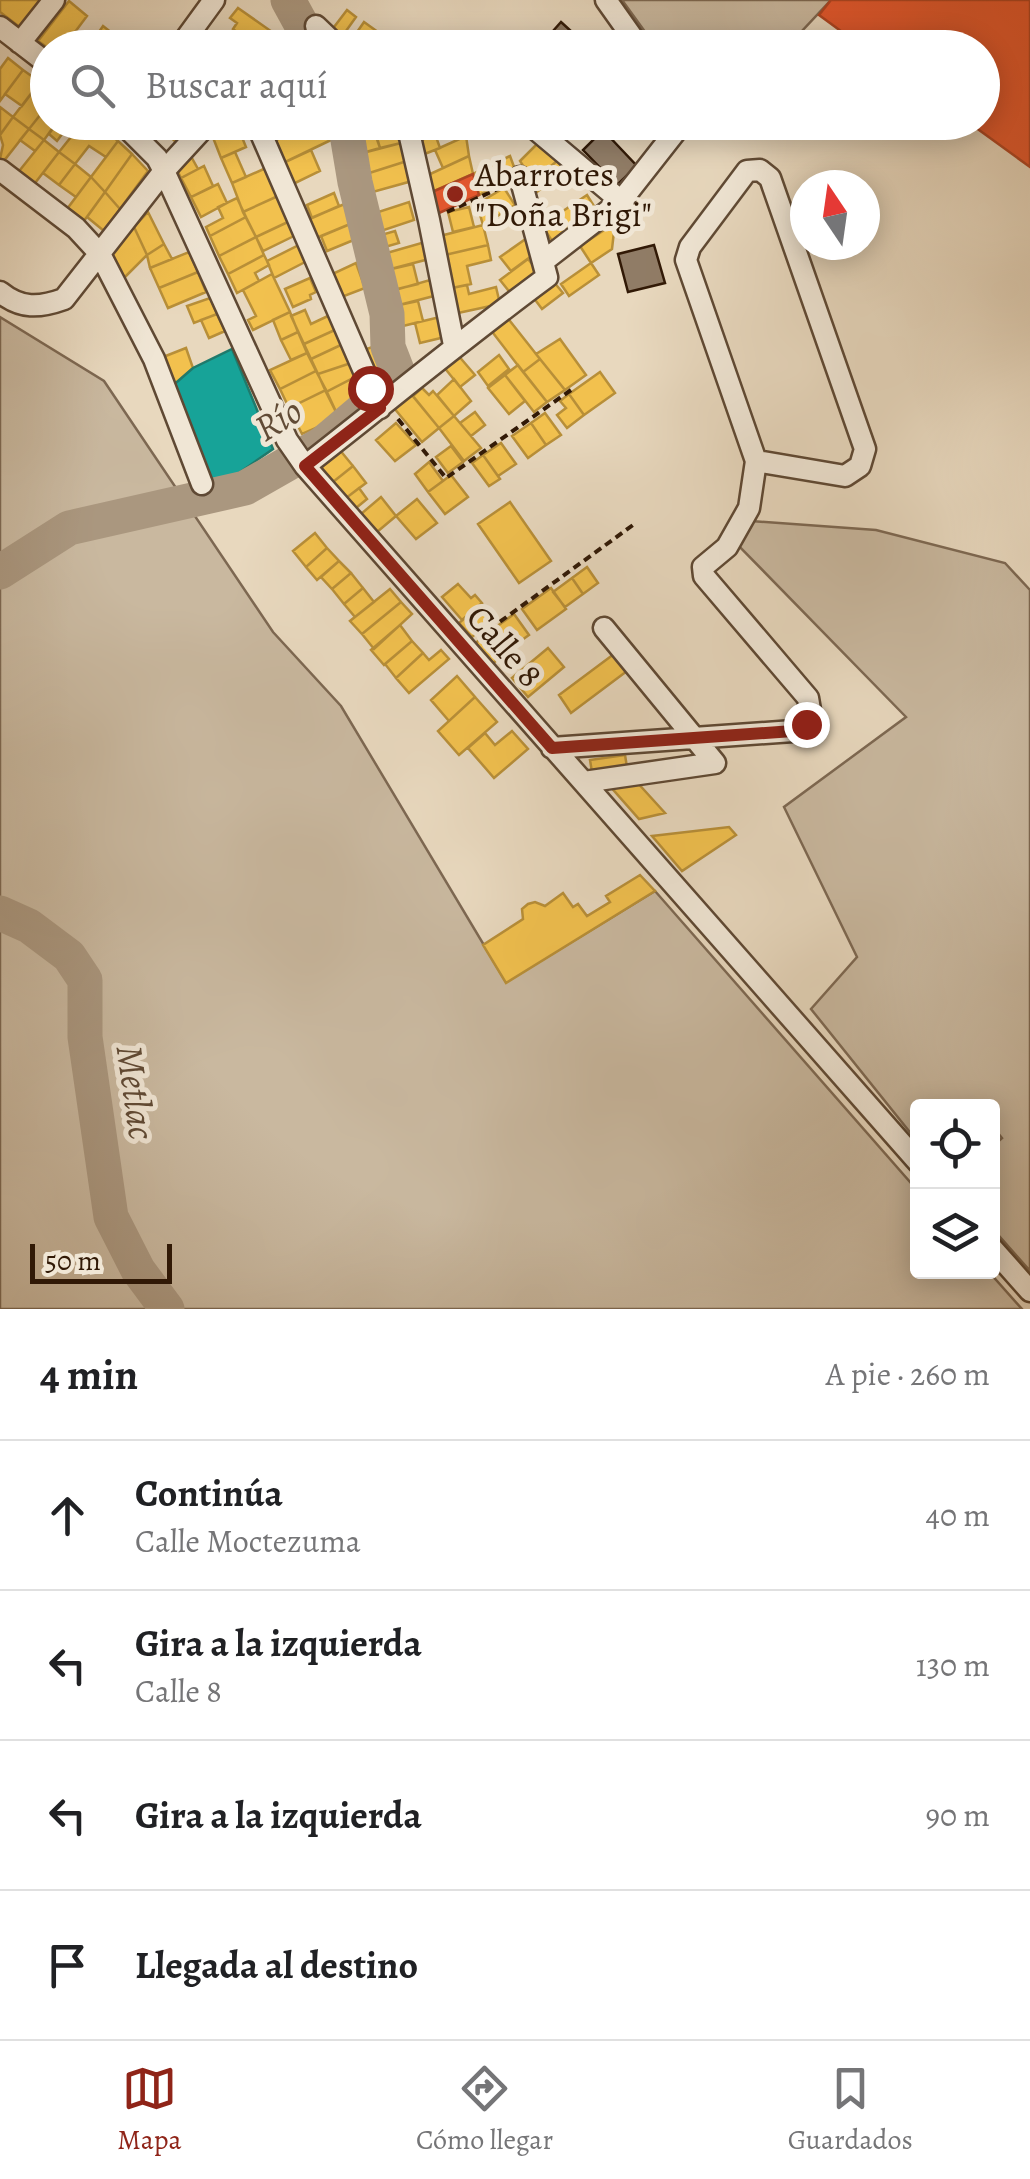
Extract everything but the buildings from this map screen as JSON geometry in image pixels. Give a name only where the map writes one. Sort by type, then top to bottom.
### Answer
[{"type":"street","points":[[20,42],[54,0]]},
{"type":"street","points":[[192,30],[214,0]]},
{"type":"street","points":[[606,0],[627,30]]},
{"type":"street","points":[[316,26],[320,30]]},
{"type":"street","points":[[0,27],[30,50]]},
{"type":"street","name":"Calle 8","points":[[139,140],[164,171],[287,440],[305,466],[910,1153]]},
{"type":"street","points":[[0,292],[15,304],[43,306],[64,299],[192,140]]},
{"type":"street","points":[[264,140],[379,400]]},
{"type":"street","points":[[411,140],[454,346]]},
{"type":"street","points":[[549,140],[622,201]]},
{"type":"street","points":[[545,260],[622,201],[669,140]]},
{"type":"street","points":[[0,170],[76,228],[100,254],[154,359],[202,484]]},
{"type":"street","points":[[552,748],[793,731],[806,724],[808,698],[704,576],[703,567],[727,547],[749,508],[756,461],[686,260],[690,247],[747,172],[760,170],[770,178],[865,449],[860,466],[845,476],[756,461]]},
{"type":"street","points":[[305,466],[379,400],[419,379],[454,346],[548,277],[520,177]]},
{"type":"street","points":[[584,782],[714,764],[604,628]]},
{"type":"street","points":[[1000,1257],[1030,1292]]},
{"type":"path","points":[[429,220],[520,177]]},
{"type":"path","points":[[379,400],[446,478],[571,390]]},
{"type":"path","points":[[463,648],[633,525]]},
{"type":"shaded area","points":[[622,0],[831,0],[803,30],[644,30]]},
{"type":"shaded area","points":[[0,317],[104,381],[273,632],[341,706],[506,982],[655,891],[910,1182],[910,1279],[995,1279],[1022,1309],[0,1309]]},
{"type":"shaded area","points":[[751,521],[876,530],[1005,563],[1030,590],[1030,1271],[1000,1237],[1000,1099],[910,1099],[910,1132],[811,1009],[857,957],[784,807],[906,717],[736,543]]},
{"type":"waterway","name":"Río","points":[[288,0],[304,30]]},
{"type":"waterway","name":"Río","points":[[0,572],[69,528],[245,488],[322,444],[400,378],[388,347],[387,314],[348,140]]},
{"type":"waterway","name":"Metlac","points":[[0,913],[29,926],[69,956],[85,980],[85,1037],[111,1217],[138,1270],[167,1309]]},
{"type":"place","name":"Abarrotes \"Doña Brigi\"","points":[[455,194]]},
{"type":"route","points":[[370,388],[380,408],[305,466],[552,748],[793,731],[806,724]]}]
